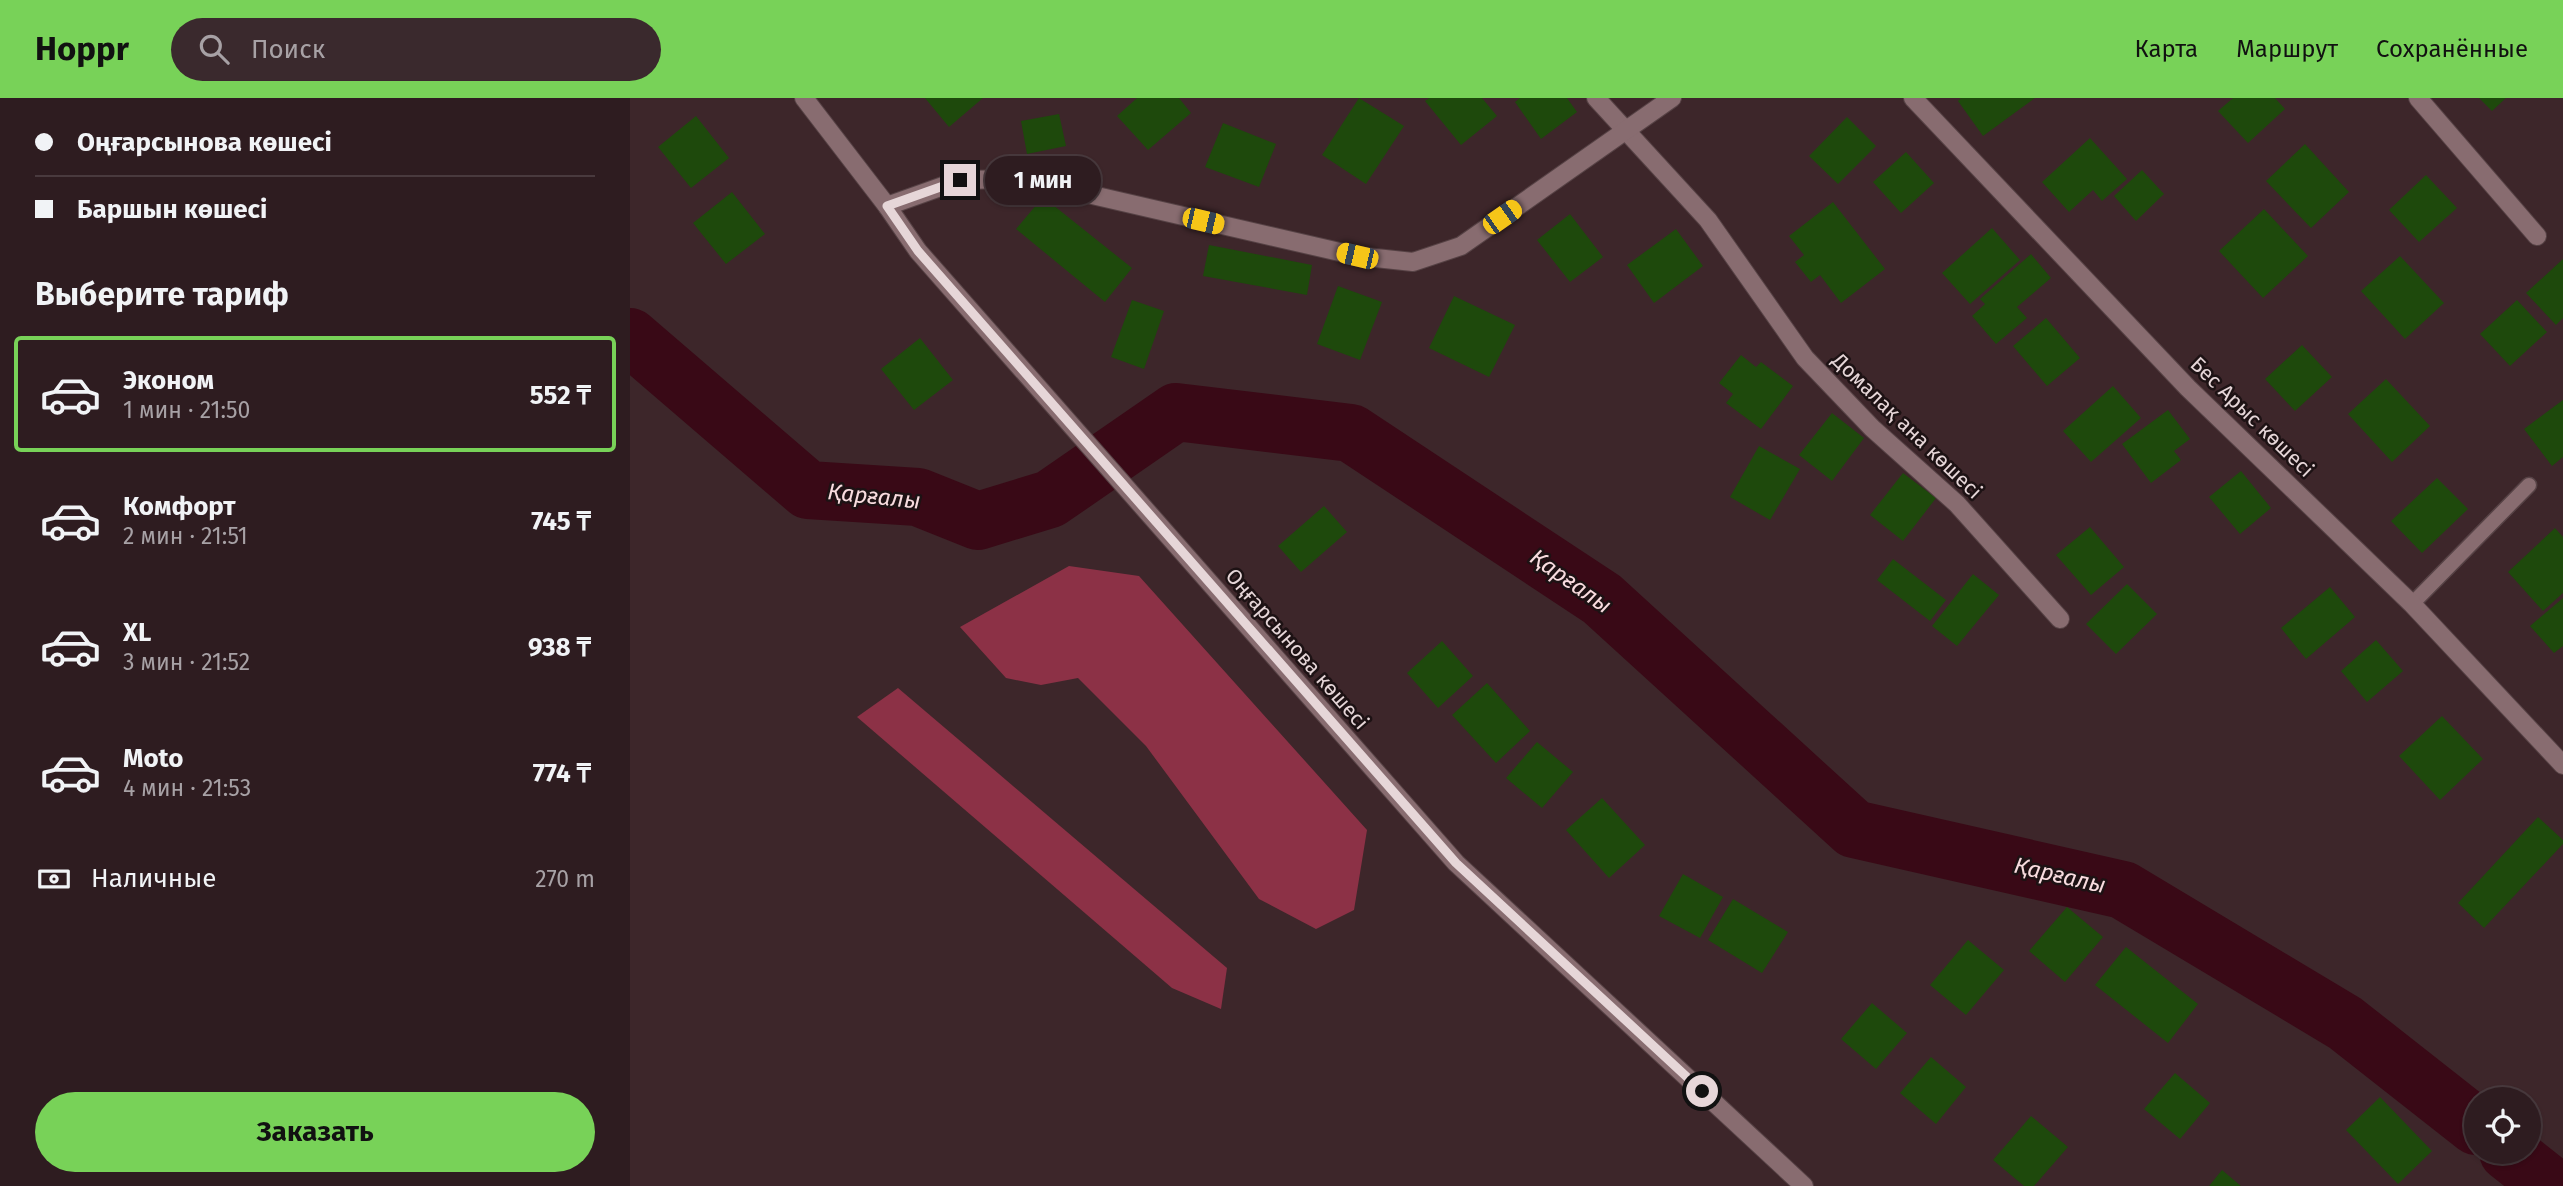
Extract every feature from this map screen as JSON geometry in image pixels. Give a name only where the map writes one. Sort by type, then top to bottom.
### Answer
[{"type":"street","name":"Домалақ ана көшесі","points":[[1596,98],[1708,220],[1805,358],[1872,428],[1957,503],[2060,619]]},
{"type":"street","points":[[887,206],[960,180],[1023,180],[1357,256],[1413,261],[1461,246],[1672,98]]},
{"type":"street","name":"Бес Арыс көшесі","points":[[1913,98],[2188,388],[2412,604],[2563,765]]},
{"type":"street","points":[[2418,98],[2537,236]]},
{"type":"street","name":"Оңғарсынова көшесі","points":[[812,101],[918,251],[1456,863],[1804,1186]]},
{"type":"lane","points":[[2412,604],[2529,485]]},
{"type":"shaded area","points":[[1069,566],[1139,576],[1367,830],[1354,910],[1316,929],[1259,899],[1146,746],[1078,678],[1041,685],[1006,678],[960,627]]},
{"type":"shaded area","points":[[898,688],[1227,968],[1221,1009],[1172,988],[857,717]]},
{"type":"building","points":[[925,98],[983,98],[949,127]]},
{"type":"building","points":[[1137,98],[1179,98],[1191,113],[1148,150],[1117,116]]},
{"type":"building","points":[[1359,98],[1404,126],[1366,184],[1322,155]]},
{"type":"building","points":[[1429,98],[1482,98],[1497,116],[1461,145],[1425,101]]},
{"type":"building","points":[[1520,98],[1567,98],[1577,112],[1541,139],[1515,102]]},
{"type":"building","points":[[1961,98],[2035,98],[1983,136],[1958,101]]},
{"type":"building","points":[[2233,98],[2275,98],[2285,109],[2248,143],[2218,111]]},
{"type":"building","points":[[2479,98],[2506,98],[2492,111]]},
{"type":"building","points":[[1059,114],[1066,146],[1027,154],[1021,121]]},
{"type":"building","points":[[696,116],[729,158],[691,188],[658,147]]},
{"type":"building","points":[[1847,117],[1876,146],[1838,184],[1809,156]]},
{"type":"building","points":[[1223,123],[1276,144],[1259,187],[1205,167]]},
{"type":"building","points":[[2090,138],[2127,179],[2102,201],[2093,190],[2069,212],[2042,182]]},
{"type":"building","points":[[2305,144],[2349,192],[2311,228],[2266,181]]},
{"type":"building","points":[[1906,152],[1934,183],[1901,213],[1873,182]]},
{"type":"building","points":[[2142,170],[2164,194],[2136,221],[2114,196]]},
{"type":"building","points":[[2426,175],[2457,208],[2419,242],[2389,210]]},
{"type":"building","points":[[732,192],[765,234],[726,264],[693,223]]},
{"type":"building","points":[[1043,197],[1132,268],[1105,302],[1016,229]]},
{"type":"building","points":[[1833,202],[1885,269],[1841,303],[1820,275],[1811,282],[1795,262],[1804,255],[1789,236]]},
{"type":"building","points":[[2264,209],[2308,256],[2263,298],[2219,251]]},
{"type":"building","points":[[1570,214],[1603,257],[1570,282],[1537,240]]},
{"type":"building","points":[[1992,228],[2020,260],[1970,304],[1942,273]]},
{"type":"building","points":[[1676,229],[1703,266],[1654,303],[1627,265]]},
{"type":"building","points":[[1209,245],[1312,265],[1307,295],[1203,276]]},
{"type":"building","points":[[2031,254],[2051,278],[2017,307],[2027,318],[1996,344],[1972,316],[1985,304],[1980,299]]},
{"type":"building","points":[[2400,256],[2444,303],[2405,339],[2361,291]]},
{"type":"building","points":[[2563,259],[2563,318],[2556,325],[2526,293]]},
{"type":"building","points":[[1338,286],[1382,302],[1360,360],[1317,344]]},
{"type":"building","points":[[1454,296],[1515,325],[1489,377],[1429,348]]},
{"type":"building","points":[[1132,300],[1164,311],[1144,369],[1111,357]]},
{"type":"building","points":[[2517,300],[2547,332],[2510,366],[2480,334]]},
{"type":"building","points":[[2046,318],[2080,358],[2047,386],[2013,346]]},
{"type":"building","points":[[920,338],[953,380],[914,410],[881,369]]},
{"type":"building","points":[[2302,345],[2332,377],[2295,411],[2265,379]]},
{"type":"building","points":[[1741,355],[1756,367],[1761,362],[1793,386],[1761,429],[1726,403],[1733,394],[1719,383]]},
{"type":"building","points":[[2386,379],[2430,426],[2392,462],[2348,414]]},
{"type":"building","points":[[2113,386],[2141,418],[2091,462],[2063,431]]},
{"type":"building","points":[[2563,400],[2563,457],[2552,466],[2524,429]]},
{"type":"building","points":[[2168,410],[2190,439],[2174,451],[2181,460],[2151,483],[2122,444]]},
{"type":"building","points":[[1832,413],[1864,438],[1832,481],[1799,455]]},
{"type":"building","points":[[1759,446],[1800,469],[1770,520],[1730,497]]},
{"type":"building","points":[[2241,471],[2271,508],[2240,534],[2209,497]]},
{"type":"building","points":[[1903,473],[1936,498],[1903,541],[1870,515]]},
{"type":"building","points":[[2437,478],[2468,509],[2422,553],[2391,521]]},
{"type":"building","points":[[1324,506],[1347,532],[1301,572],[1278,546]]},
{"type":"building","points":[[2090,527],[2124,567],[2091,595],[2056,555]]},
{"type":"building","points":[[2555,528],[2563,537],[2563,593],[2543,611],[2508,572]]},
{"type":"building","points":[[1893,559],[1946,600],[1930,621],[1877,580]]},
{"type":"building","points":[[1973,574],[1999,595],[1957,646],[1932,626]]},
{"type":"building","points":[[2127,584],[2157,614],[2116,654],[2086,624]]},
{"type":"building","points":[[2330,587],[2355,617],[2306,659],[2281,628]]},
{"type":"building","points":[[2563,598],[2563,646],[2554,653],[2530,626]]},
{"type":"building","points":[[2376,640],[2403,671],[2367,702],[2341,671]]},
{"type":"building","points":[[1442,641],[1473,676],[1438,708],[1407,673]]},
{"type":"building","points":[[1487,683],[1530,731],[1496,763],[1452,715]]},
{"type":"building","points":[[2442,716],[2483,759],[2440,800],[2399,756]]},
{"type":"building","points":[[1537,742],[1573,772],[1542,808],[1506,778]]},
{"type":"building","points":[[1602,798],[1645,845],[1609,878],[1566,830]]},
{"type":"building","points":[[2538,817],[2563,840],[2563,844],[2484,928],[2458,903]]},
{"type":"building","points":[[1683,874],[1723,897],[1700,938],[1659,916]]},
{"type":"building","points":[[1733,899],[1788,932],[1762,973],[1708,940]]},
{"type":"building","points":[[2067,907],[2103,937],[2065,982],[2029,951]]},
{"type":"building","points":[[1968,940],[2004,970],[1966,1015],[1930,985]]},
{"type":"building","points":[[2126,947],[2198,1004],[2168,1043],[2095,985]]},
{"type":"building","points":[[1872,1003],[1907,1033],[1876,1069],[1841,1039]]},
{"type":"building","points":[[1931,1057],[1966,1087],[1936,1124],[1900,1093]]},
{"type":"building","points":[[2175,1073],[2210,1103],[2180,1139],[2144,1109]]},
{"type":"building","points":[[2380,1097],[2432,1151],[2398,1184],[2346,1130]]},
{"type":"building","points":[[2031,1116],[2068,1147],[2034,1186],[2024,1186],[1993,1160]]},
{"type":"building","points":[[2222,1170],[2241,1186],[2209,1186]]},
{"type":"waterway","name":"Қарғалы","points":[[630,337],[808,490],[918,497],[978,521],[1050,499],[1176,412],[1351,433],[1602,599],[1854,829],[2123,890],[2345,1023],[2464,1117]]},
{"type":"waterway","name":"Қарғалы","points":[[2523,1164],[2551,1186]]},
{"type":"route","points":[[960,180],[887,206],[918,251],[1456,863],[1702,1091]]}]
